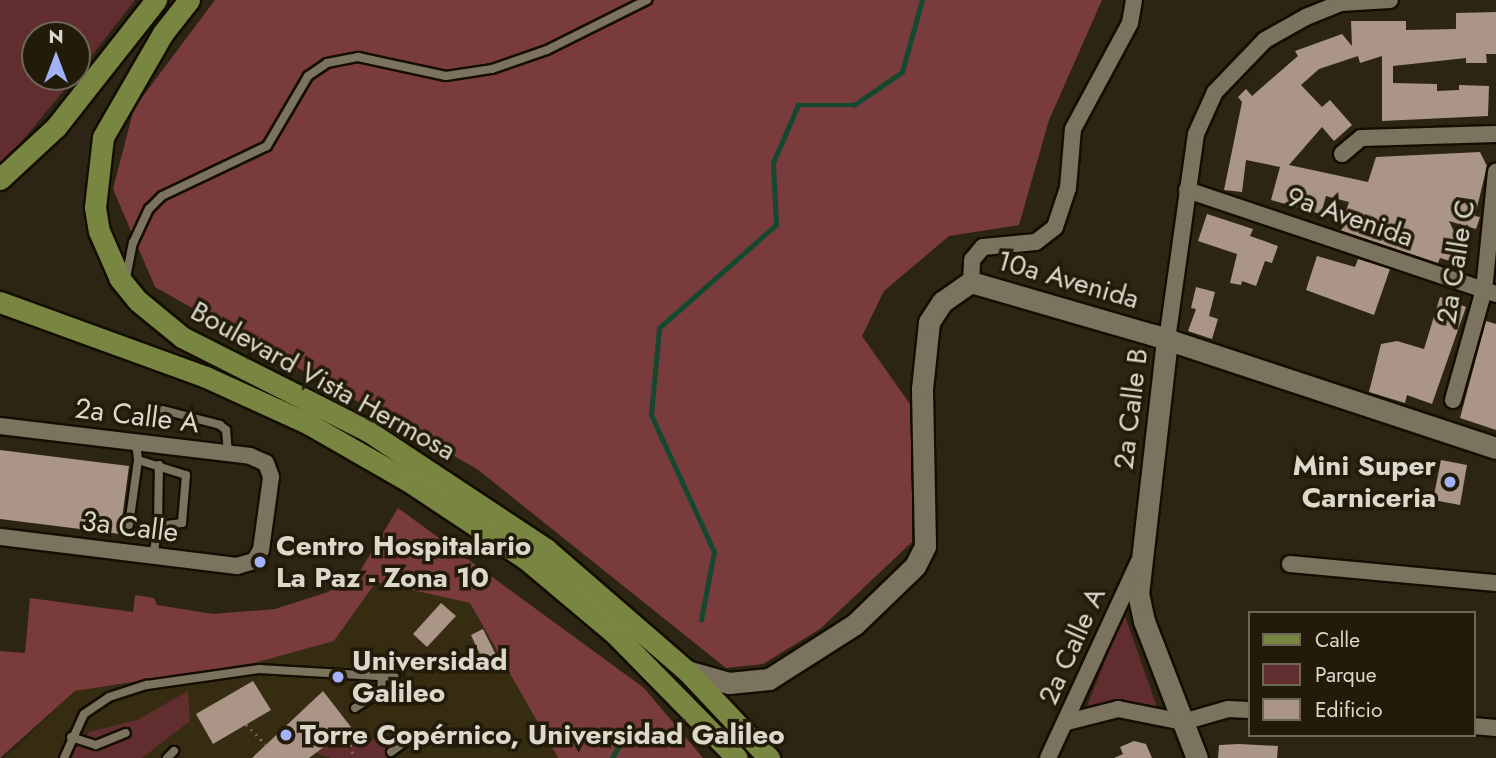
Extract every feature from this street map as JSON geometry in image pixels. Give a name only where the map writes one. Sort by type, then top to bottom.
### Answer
[{"type":"main road","points":[[0,179],[56,127],[156,0]]},
{"type":"main road","name":"Boulevard Vista Hermosa","points":[[189,0],[163,33],[114,113],[99,156],[94,190],[99,231],[125,285],[182,337],[368,431],[461,489],[547,549],[687,671],[769,758]]},
{"type":"main road","name":"Boulevard Vista Hermosa","points":[[0,302],[206,377],[307,423],[410,482],[526,559],[614,633],[737,758]]},
{"type":"street","points":[[971,282],[972,260],[983,247],[1036,242],[1055,227],[1068,188],[1073,130],[1130,23],[1135,0]]},
{"type":"street","name":"2a Calle B","points":[[1197,758],[1144,621],[1138,593],[1186,190],[1205,110],[1237,65],[1265,40],[1341,3],[1390,0]]},
{"type":"street","points":[[1342,154],[1361,138],[1496,135]]},
{"type":"street","name":"2a Calle C","points":[[1453,400],[1490,292],[1496,172]]},
{"type":"street","name":"9a Avenida","points":[[1186,190],[1490,292]]},
{"type":"street","name":"10a Avenida","points":[[687,671],[729,683],[769,679],[855,624],[915,566],[925,546],[922,389],[929,322],[942,302],[971,282],[1167,340],[1496,449]]},
{"type":"street","name":"2a Calle A","points":[[0,426],[250,456],[266,463],[271,477],[261,550],[254,561]]},
{"type":"street","name":"3a Calle","points":[[0,537],[237,566],[254,561]]},
{"type":"street","name":"2a Calle A","points":[[1048,758],[1067,722],[1142,555]]},
{"type":"street","points":[[1290,564],[1496,583]]},
{"type":"street","points":[[1067,722],[1118,709],[1183,722],[1228,709],[1248,710]]},
{"type":"street","points":[[1475,726],[1496,728]]},
{"type":"lane","points":[[125,285],[132,243],[149,209],[162,196],[267,146],[308,76],[327,63],[358,57],[446,76],[492,69],[547,50],[647,0]]},
{"type":"lane","points":[[163,410],[220,425],[226,430],[228,453]]},
{"type":"lane","points":[[130,525],[138,460],[136,443]]},
{"type":"lane","points":[[138,460],[186,475],[182,523],[158,526]]},
{"type":"lane","points":[[153,556],[158,526],[159,465]]},
{"type":"lane","points":[[64,758],[71,737],[84,714],[108,697],[148,685],[259,668],[395,677]]},
{"type":"lane","points":[[355,708],[381,691],[382,676]]},
{"type":"lane","points":[[71,737],[96,745],[126,733]]},
{"type":"lane","points":[[391,752],[413,736]]},
{"type":"path","points":[[246,724],[266,745]]},
{"type":"path","points":[[347,731],[354,758]]},
{"type":"shaded area","points":[[215,0],[1102,0],[1049,120],[1019,225],[949,236],[884,291],[862,336],[912,407],[912,542],[820,629],[763,664],[726,668],[477,469],[155,287],[113,189],[134,108]]},
{"type":"shaded area","points":[[398,508],[644,688],[703,758],[558,758],[470,603],[376,582],[334,641],[254,663],[75,691],[0,758],[0,651],[25,653],[30,598],[133,612],[135,595],[154,598],[157,605],[213,614],[275,609],[328,592],[357,576]]},
{"type":"shaded area","name":"Universidad Galileo","points":[[376,582],[470,603],[558,758],[5,758],[75,691],[254,663],[334,641]]},
{"type":"green space","points":[[0,0],[135,0],[91,57],[91,21],[21,21],[21,91],[63,91],[0,168]]},
{"type":"green space","points":[[1124,613],[1158,710],[1119,704],[1087,706]]},
{"type":"green space","points":[[188,691],[190,721],[142,758],[68,758],[89,732],[137,720]]},
{"type":"green space","points":[[351,727],[388,747],[394,758],[331,758],[316,753]]},
{"type":"building","points":[[1496,12],[1496,54],[1486,54],[1487,63],[1466,63],[1466,58],[1393,66],[1393,83],[1437,84],[1437,91],[1459,90],[1459,85],[1489,86],[1488,116],[1382,121],[1382,56],[1360,63],[1358,56],[1319,69],[1301,85],[1322,107],[1330,100],[1352,125],[1334,141],[1322,127],[1289,165],[1368,182],[1376,157],[1480,152],[1487,166],[1475,216],[1480,217],[1476,229],[1449,221],[1467,258],[1457,263],[1440,258],[1438,263],[1340,230],[1349,202],[1326,196],[1321,214],[1271,200],[1280,167],[1246,160],[1242,192],[1224,190],[1242,102],[1238,97],[1246,89],[1252,96],[1298,56],[1295,51],[1342,34],[1352,46],[1351,21],[1406,21],[1406,30],[1456,29],[1456,13]]},
{"type":"building","points":[[1207,214],[1253,229],[1250,236],[1278,246],[1272,263],[1265,261],[1256,286],[1242,281],[1241,285],[1230,283],[1237,254],[1198,241]]},
{"type":"building","points":[[1317,256],[1355,267],[1358,259],[1390,269],[1374,315],[1306,290]]},
{"type":"building","points":[[1196,287],[1215,292],[1209,316],[1218,319],[1212,339],[1188,331],[1196,309],[1191,308]]},
{"type":"building","points":[[1440,297],[1466,307],[1432,404],[1407,395],[1405,403],[1369,392],[1381,344],[1397,341],[1424,349]]},
{"type":"building","points":[[1486,321],[1496,324],[1496,430],[1460,418]]},
{"type":"building","points":[[0,450],[129,466],[120,534],[0,519]]},
{"type":"building","name":"Mini Super Carniceria","points":[[1441,460],[1467,465],[1460,505],[1433,500]]},
{"type":"building","points":[[441,603],[456,616],[427,647],[413,634]]},
{"type":"building","points":[[483,629],[496,655],[483,661],[471,635]]},
{"type":"building","points":[[253,681],[271,710],[213,744],[196,714]]},
{"type":"building","points":[[323,691],[351,727],[309,758],[252,758]]},
{"type":"building","points":[[1134,741],[1146,744],[1152,758],[1114,758],[1123,754],[1120,747]]},
{"type":"building","points":[[1219,745],[1278,746],[1277,758],[1218,758]]},
{"type":"waterway","points":[[701,620],[714,552],[651,415],[659,328],[776,225],[773,163],[798,105],[854,105],[902,72],[922,0]]},
{"type":"waterway","points":[[612,758],[626,734]]},
{"type":"place","name":"Mini Super Carniceria","points":[[1450,482]]},
{"type":"place","name":"Centro Hospitalario La Paz - Zona 10","points":[[260,562]]},
{"type":"place","name":"Universidad Galileo","points":[[338,677]]},
{"type":"place","name":"Torre Copérnico, Universidad Galileo","points":[[286,735]]}]
